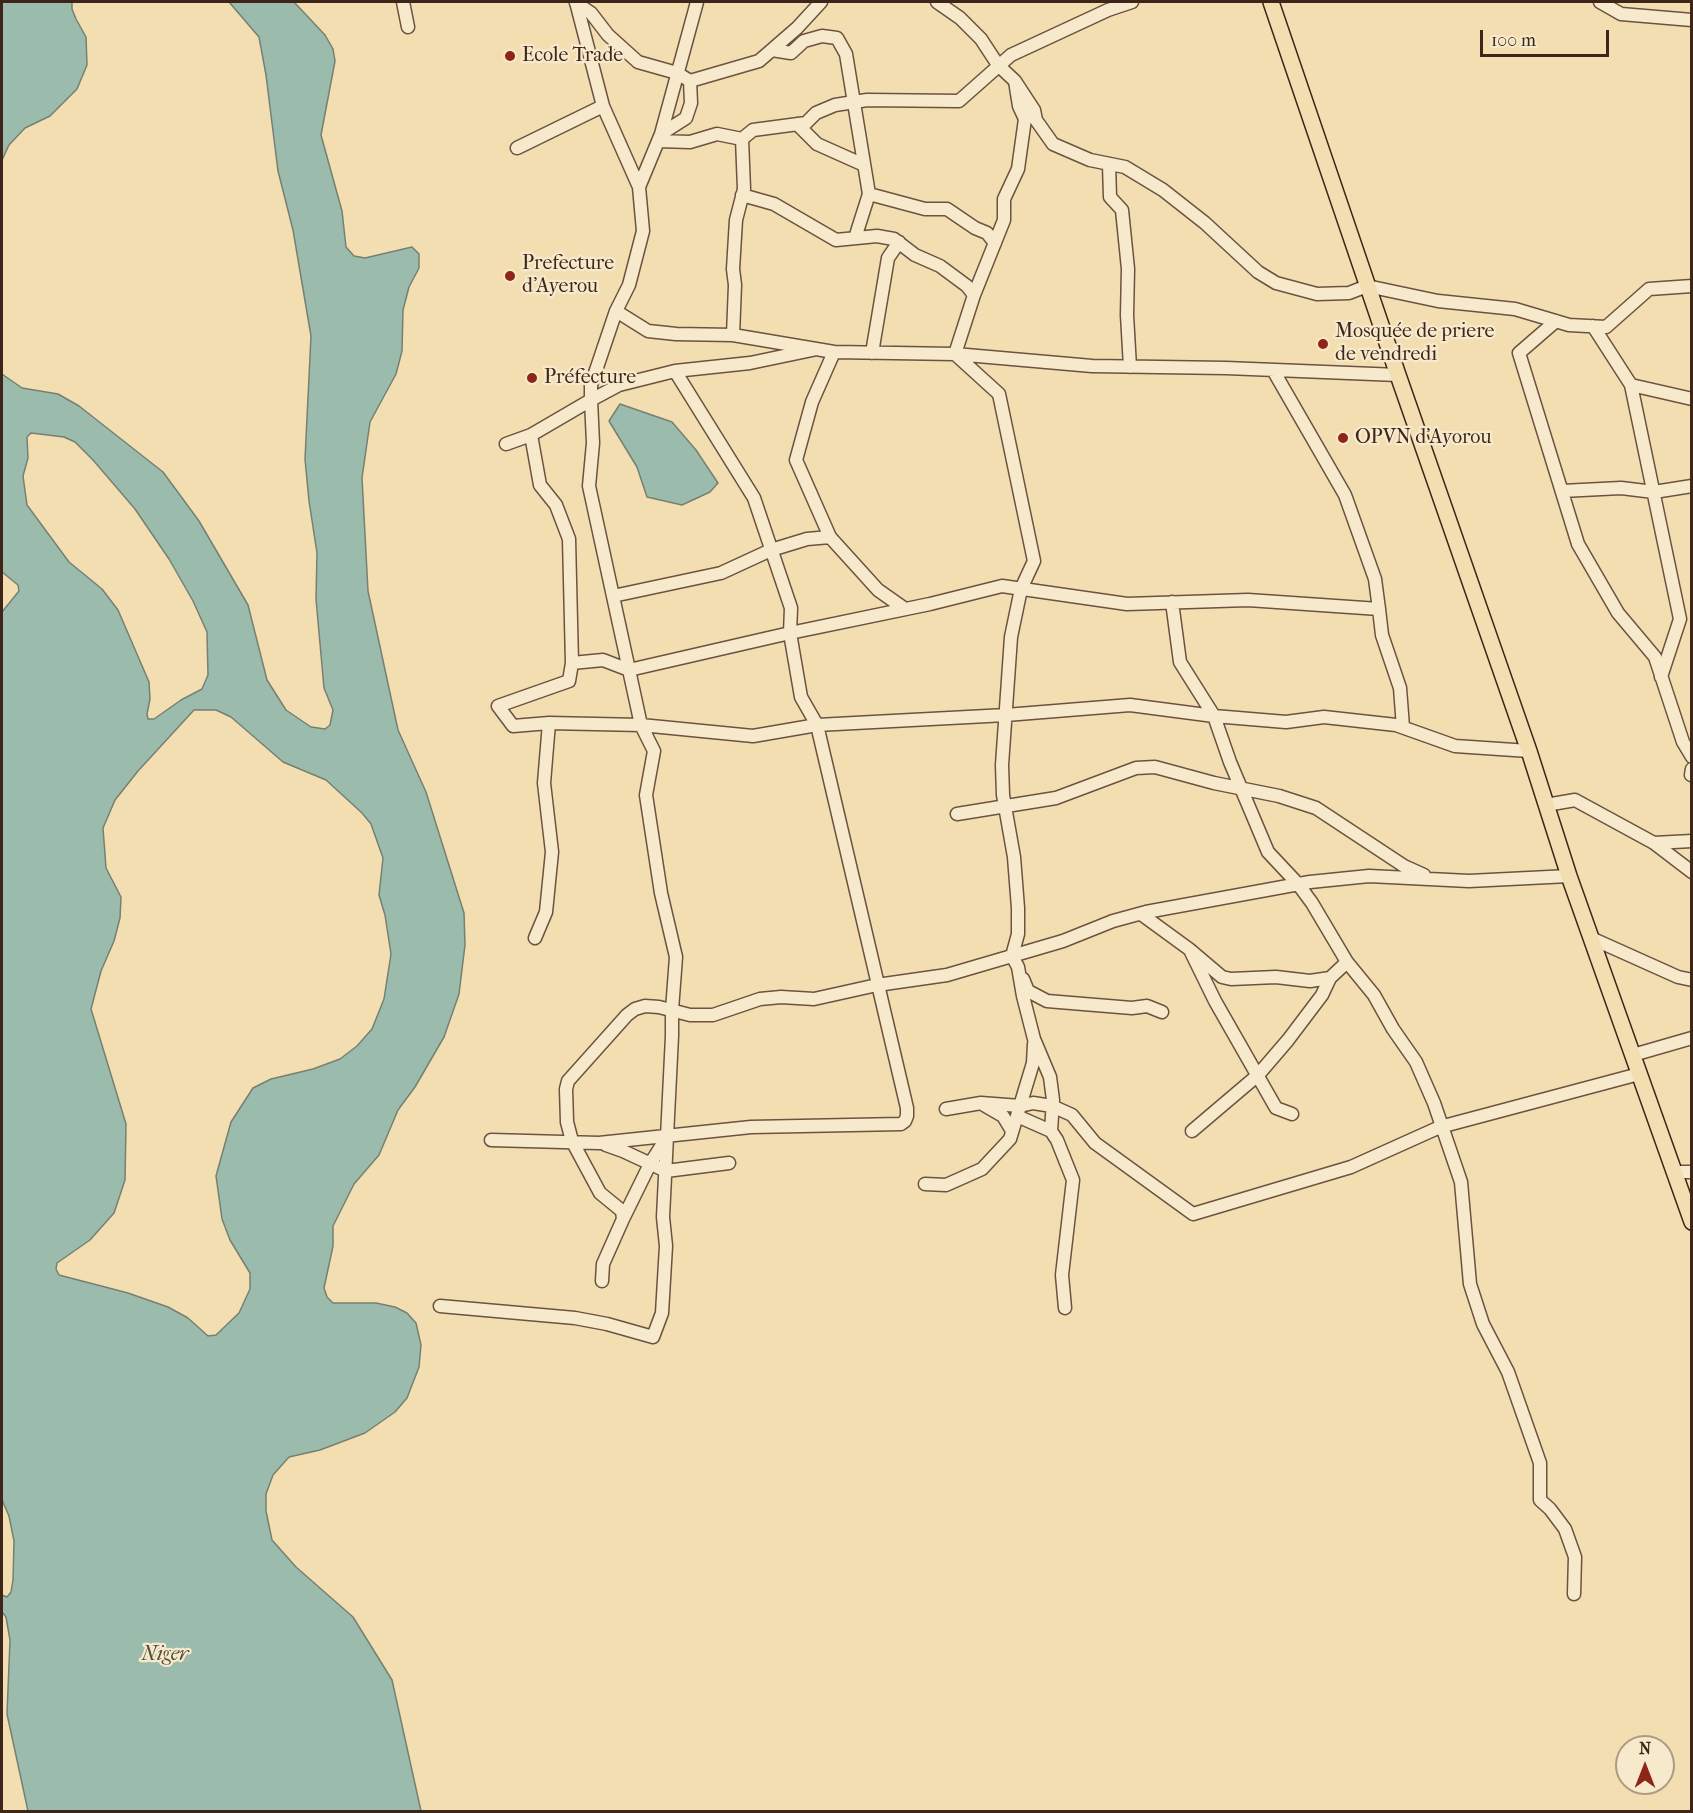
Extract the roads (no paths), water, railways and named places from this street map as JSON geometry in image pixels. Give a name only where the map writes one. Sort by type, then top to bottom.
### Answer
[{"type":"main road","points":[[1271,2],[1529,751],[1569,876],[1639,1074],[1687,1174],[1692,1222]]},
{"type":"street","points":[[403,2],[408,27]]},
{"type":"street","points":[[576,2],[591,13],[608,35],[638,62],[677,73],[690,81],[759,61],[797,28],[821,2]]},
{"type":"street","points":[[440,1306],[575,1318],[653,1337],[662,1313],[666,1246],[663,1218],[676,957],[662,893],[646,795],[654,751],[641,724],[589,486],[593,443],[591,385],[616,311],[629,285],[643,231],[639,187],[603,106],[576,2]]},
{"type":"street","points":[[639,187],[660,138],[697,2]]},
{"type":"street","points":[[937,2],[960,18],[981,39],[998,65],[1015,81],[1034,110],[1036,120],[1053,144],[1090,160],[1125,166],[1163,190],[1205,223],[1258,272],[1276,283],[1317,294],[1349,293],[1367,286],[1438,301],[1515,309],[1569,325],[1606,327],[1649,289],[1692,286]]},
{"type":"street","points":[[742,139],[753,130],[806,123],[816,113],[835,105],[867,100],[959,100],[1011,55],[1108,10],[1132,2]]},
{"type":"street","points":[[1600,2],[1621,14],[1692,20]]},
{"type":"street","points":[[772,50],[791,53],[804,41],[822,36],[837,38],[846,54],[869,194],[855,238]]},
{"type":"street","points":[[660,138],[686,118],[691,103],[690,81]]},
{"type":"street","points":[[956,354],[974,295],[1004,220],[1004,199],[1018,169],[1025,119],[1019,106],[1015,81]]},
{"type":"street","points":[[517,148],[603,106]]},
{"type":"street","points":[[797,124],[817,144],[864,165]]},
{"type":"street","points":[[660,138],[690,142],[717,134],[742,139]]},
{"type":"street","points":[[733,335],[736,220],[744,189],[742,139]]},
{"type":"street","points":[[1109,164],[1110,197],[1122,210],[1128,269],[1127,315],[1130,367]]},
{"type":"street","points":[[869,194],[925,209],[947,209],[975,228],[987,233],[995,243]]},
{"type":"street","points":[[742,195],[774,204],[836,240],[877,236],[894,239],[915,255],[940,266],[967,286],[974,295]]},
{"type":"street","points":[[872,353],[888,258],[899,242]]},
{"type":"street","points":[[616,311],[648,331],[733,335],[834,352],[956,354],[1092,366],[1398,375]]},
{"type":"street","points":[[1556,321],[1519,353],[1578,544],[1618,613],[1655,657],[1683,742],[1692,757]]},
{"type":"street","points":[[1593,326],[1631,385],[1680,619],[1661,677]]},
{"type":"street","points":[[506,444],[531,435],[619,386],[675,371],[750,363],[817,349]]},
{"type":"street","points":[[834,352],[812,402],[796,460],[830,537],[878,590],[905,609]]},
{"type":"street","points":[[956,354],[999,394],[1034,561],[1021,589],[1011,636],[1002,765],[1018,908],[1015,961],[1034,1040],[1050,1077],[1051,1131]]},
{"type":"street","points":[[1273,370],[1345,495],[1375,579],[1382,635],[1400,688],[1403,727]]},
{"type":"street","points":[[491,1140],[599,1143],[751,1127],[901,1124],[905,1121],[907,1108],[817,725],[801,697],[790,633],[792,608],[754,498],[675,371]]},
{"type":"street","points":[[1631,385],[1692,399]]},
{"type":"street","points":[[531,435],[540,485],[556,505],[563,520],[570,547],[572,663],[569,681],[498,706],[513,726],[549,723],[641,724],[753,736],[817,725],[1006,715],[1130,705],[1214,716],[1286,722],[1324,717],[1403,727],[1455,746],[1529,751]]},
{"type":"street","points":[[1562,491],[1621,488],[1654,492],[1692,486]]},
{"type":"street","points":[[613,596],[721,573],[771,550],[807,539],[830,537]]},
{"type":"street","points":[[572,663],[603,660],[629,670],[1002,586],[1127,604],[1248,600],[1379,609]]},
{"type":"street","points":[[1172,602],[1180,662],[1214,716],[1241,789],[1268,852],[1298,884],[1312,903],[1347,962],[1374,995],[1393,1029],[1416,1062],[1461,1182],[1470,1284],[1484,1324],[1509,1372],[1540,1462],[1540,1500],[1565,1529],[1575,1557],[1574,1594]]},
{"type":"street","points":[[535,938],[546,912],[552,852],[544,783],[549,723]]},
{"type":"street","points":[[957,814],[1056,798],[1137,768],[1155,767],[1241,789],[1279,796],[1299,805],[1316,808],[1404,866],[1434,879]]},
{"type":"street","points":[[1546,805],[1575,800],[1654,843],[1692,872]]},
{"type":"street","points":[[1654,843],[1692,842]]},
{"type":"street","points":[[622,1219],[622,1211],[600,1193],[572,1141],[567,1122],[566,1089],[568,1081],[635,1009],[645,1006],[690,1015],[713,1015],[760,999],[782,997],[814,999],[877,985],[947,975],[1015,961],[1141,914],[1298,884],[1369,876],[1469,881],[1569,876]]},
{"type":"street","points":[[1141,914],[1190,949],[1222,977],[1231,979],[1276,977],[1310,981],[1330,978]]},
{"type":"street","points":[[1591,938],[1678,977],[1692,980]]},
{"type":"street","points":[[1190,949],[1215,1001],[1276,1108],[1292,1114]]},
{"type":"street","points":[[1015,961],[1028,991],[1047,1001],[1132,1008],[1147,1006],[1162,1012]]},
{"type":"street","points":[[1192,1131],[1258,1075],[1322,995],[1330,978],[1347,962]]},
{"type":"street","points":[[1633,1055],[1692,1038]]},
{"type":"street","points":[[925,1184],[946,1185],[982,1169],[1010,1139],[1033,1063],[1034,1040]]},
{"type":"street","points":[[1018,1111],[1034,1103],[1052,1106],[1072,1115],[1095,1143],[1193,1214],[1351,1167],[1442,1127],[1639,1074]]},
{"type":"street","points":[[981,1103],[1003,1116],[1012,1131]]},
{"type":"street","points":[[946,1109],[981,1103],[1018,1111],[1051,1131],[1057,1140],[1073,1180],[1062,1275],[1065,1308]]},
{"type":"street","points":[[602,1281],[603,1264],[622,1219],[650,1164],[668,1136]]},
{"type":"street","points":[[599,1143],[623,1151],[666,1171],[729,1163]]},
{"type":"water","points":[[2,2],[72,2],[76,19],[86,37],[87,65],[77,89],[50,116],[25,128],[9,145],[2,160]]},
{"type":"water","name":"Niger","points":[[229,2],[294,2],[325,35],[333,49],[335,61],[321,135],[342,211],[346,247],[354,256],[365,258],[412,247],[419,254],[419,268],[409,287],[403,310],[402,351],[396,374],[370,422],[362,478],[368,591],[398,730],[426,792],[464,913],[465,945],[459,994],[444,1037],[415,1087],[398,1110],[379,1155],[354,1184],[333,1226],[333,1246],[324,1288],[327,1297],[333,1303],[376,1303],[395,1307],[407,1313],[416,1323],[421,1345],[419,1367],[407,1398],[395,1412],[365,1433],[320,1450],[289,1457],[273,1475],[266,1494],[266,1511],[272,1540],[296,1567],[353,1617],[392,1680],[421,1811],[28,1811],[7,1714],[10,1640],[6,1617],[2,1612],[2,1595],[7,1597],[11,1592],[14,1541],[9,1516],[2,1500],[2,612],[19,591],[18,585],[2,572],[2,374],[22,388],[58,394],[79,406],[163,472],[199,521],[248,605],[267,680],[286,710],[311,727],[325,729],[330,725],[333,710],[324,688],[316,599],[317,553],[305,459],[311,336],[293,230],[278,171],[259,37]],"holes":[[[31,433],[64,437],[75,442],[93,460],[135,509],[169,559],[193,601],[207,632],[208,675],[202,689],[181,700],[154,719],[148,719],[147,714],[150,699],[149,682],[118,610],[102,589],[69,562],[27,505],[23,476],[28,458],[27,437]],[[194,710],[216,710],[231,717],[283,762],[326,780],[371,824],[383,858],[379,895],[385,915],[391,954],[384,999],[372,1029],[357,1046],[340,1059],[313,1069],[271,1079],[253,1088],[231,1122],[216,1176],[222,1219],[230,1240],[250,1273],[250,1289],[239,1313],[216,1335],[208,1336],[188,1318],[168,1307],[128,1293],[59,1275],[56,1269],[57,1263],[90,1240],[114,1213],[125,1180],[126,1124],[91,1009],[101,971],[114,941],[120,918],[121,897],[106,868],[103,828],[115,800],[138,771]]]},
{"type":"water","points":[[620,404],[672,422],[696,450],[718,483],[710,492],[682,505],[647,497],[637,467],[609,421]]},
{"type":"place","name":"Ecole Trade","points":[[510,56]]},
{"type":"place","name":"Prefecture d'Ayerou","points":[[510,276]]},
{"type":"place","name":"Mosquée de priere de vendredi","points":[[1323,344]]},
{"type":"place","name":"Préfecture","points":[[532,378]]},
{"type":"place","name":"OPVN d'Ayorou","points":[[1343,438]]}]
